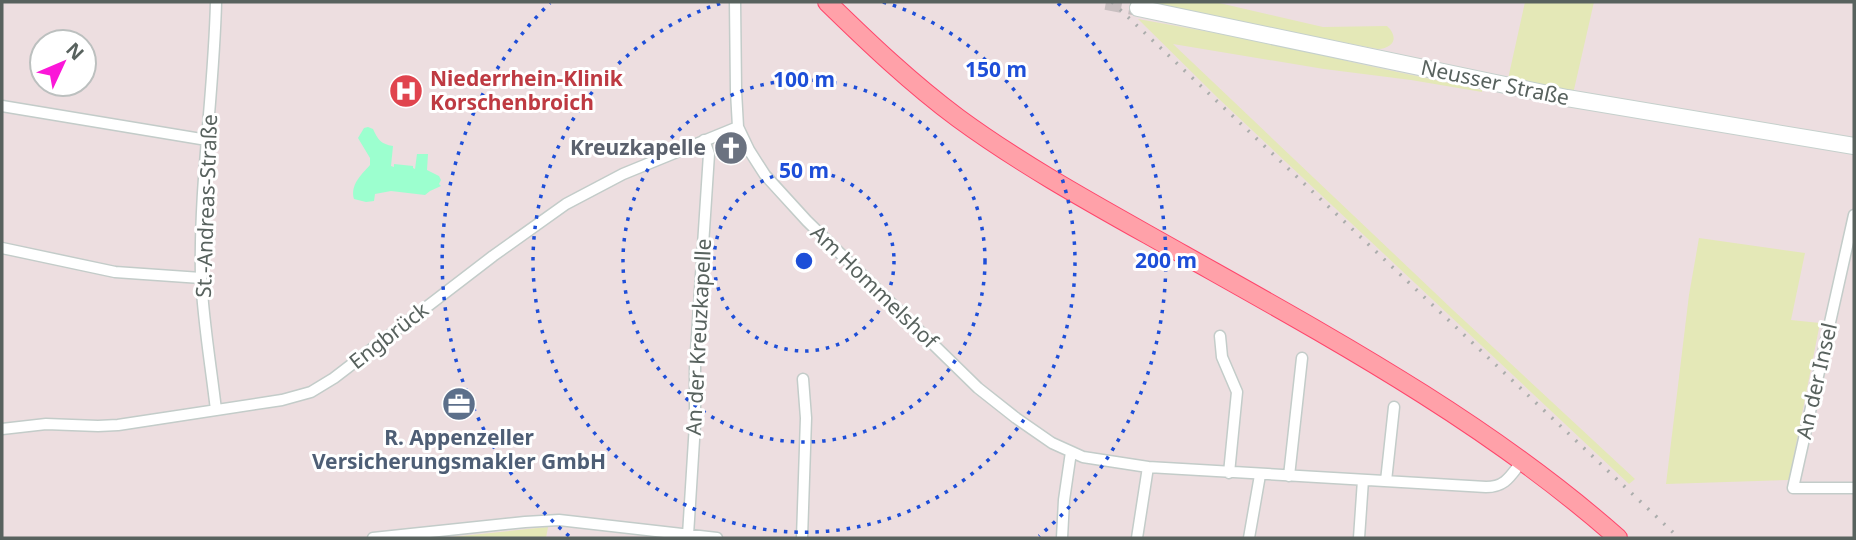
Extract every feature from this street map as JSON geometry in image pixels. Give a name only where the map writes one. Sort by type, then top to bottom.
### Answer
[{"type":"main road","points":[[828,2],[874,48],[959,118],[1027,164],[1103,210],[1378,365],[1522,461],[1618,538]]},
{"type":"main road","points":[[838,2],[851,25]]},
{"type":"street","name":"St.-Andreas-Straße","points":[[216,2],[206,140],[201,278],[216,410]]},
{"type":"street","name":"Am Hommelshof","points":[[735,2],[738,127],[753,156],[775,187],[859,273],[988,397],[1033,430],[1071,452],[1095,460],[1148,467],[1259,475],[1497,486],[1506,481],[1522,461]]},
{"type":"street","name":"Neusser Straße","points":[[1138,8],[1557,96],[1854,146]]},
{"type":"street","points":[[2,106],[206,140]]},
{"type":"street","name":"Engbrück","points":[[2,429],[46,424],[111,426],[290,399],[306,394],[320,388],[503,248],[566,204],[623,174],[738,127]]},
{"type":"street","name":"An der Kreuzkapelle","points":[[688,535],[695,424],[695,367],[709,154],[704,140]]},
{"type":"street","name":"An der Insel","points":[[1854,215],[1793,488],[1854,488]]},
{"type":"street","points":[[2,248],[115,272],[201,278]]},
{"type":"street","points":[[1220,336],[1222,357],[1237,392],[1229,473]]},
{"type":"street","points":[[1289,476],[1302,358]]},
{"type":"street","points":[[802,538],[806,418],[803,379]]},
{"type":"street","points":[[1386,481],[1394,407]]},
{"type":"street","points":[[1062,538],[1071,452]]},
{"type":"street","points":[[1137,538],[1148,467]]},
{"type":"street","points":[[1249,538],[1259,475]]},
{"type":"street","points":[[1359,538],[1363,480]]},
{"type":"street","points":[[373,538],[559,520],[717,538]]},
{"type":"shaded area","points":[[1134,2],[1215,2],[1323,27],[1387,26],[1394,38],[1388,47],[1378,49]]},
{"type":"shaded area","points":[[1525,2],[1594,2],[1573,94],[1508,79]]},
{"type":"shaded area","points":[[1138,19],[1298,48],[1482,90],[1324,69],[1173,44],[1635,479],[1629,484],[1219,99]]},
{"type":"shaded area","points":[[364,128],[373,129],[380,141],[393,146],[391,166],[413,166],[415,169],[417,154],[428,154],[427,170],[439,176],[441,186],[425,195],[391,191],[375,194],[374,201],[354,199],[355,185],[370,165],[370,158],[358,138]]},
{"type":"shaded area","points":[[1699,238],[1805,253],[1791,320],[1820,323],[1789,480],[1666,484],[1689,295]]},
{"type":"shaded area","points":[[548,527],[546,538],[441,538]]},
{"type":"tunnel","points":[[1106,2],[1138,8]]},
{"type":"railway","points":[[1112,2],[1679,538]]},
{"type":"place","name":"Niederrhein-Klinik Korschenbroich","points":[[406,91]]},
{"type":"place","name":"Kreuzkapelle","points":[[731,148]]},
{"type":"place","name":"R. Appenzeller Versicherungsmakler GmbH","points":[[459,404]]}]
